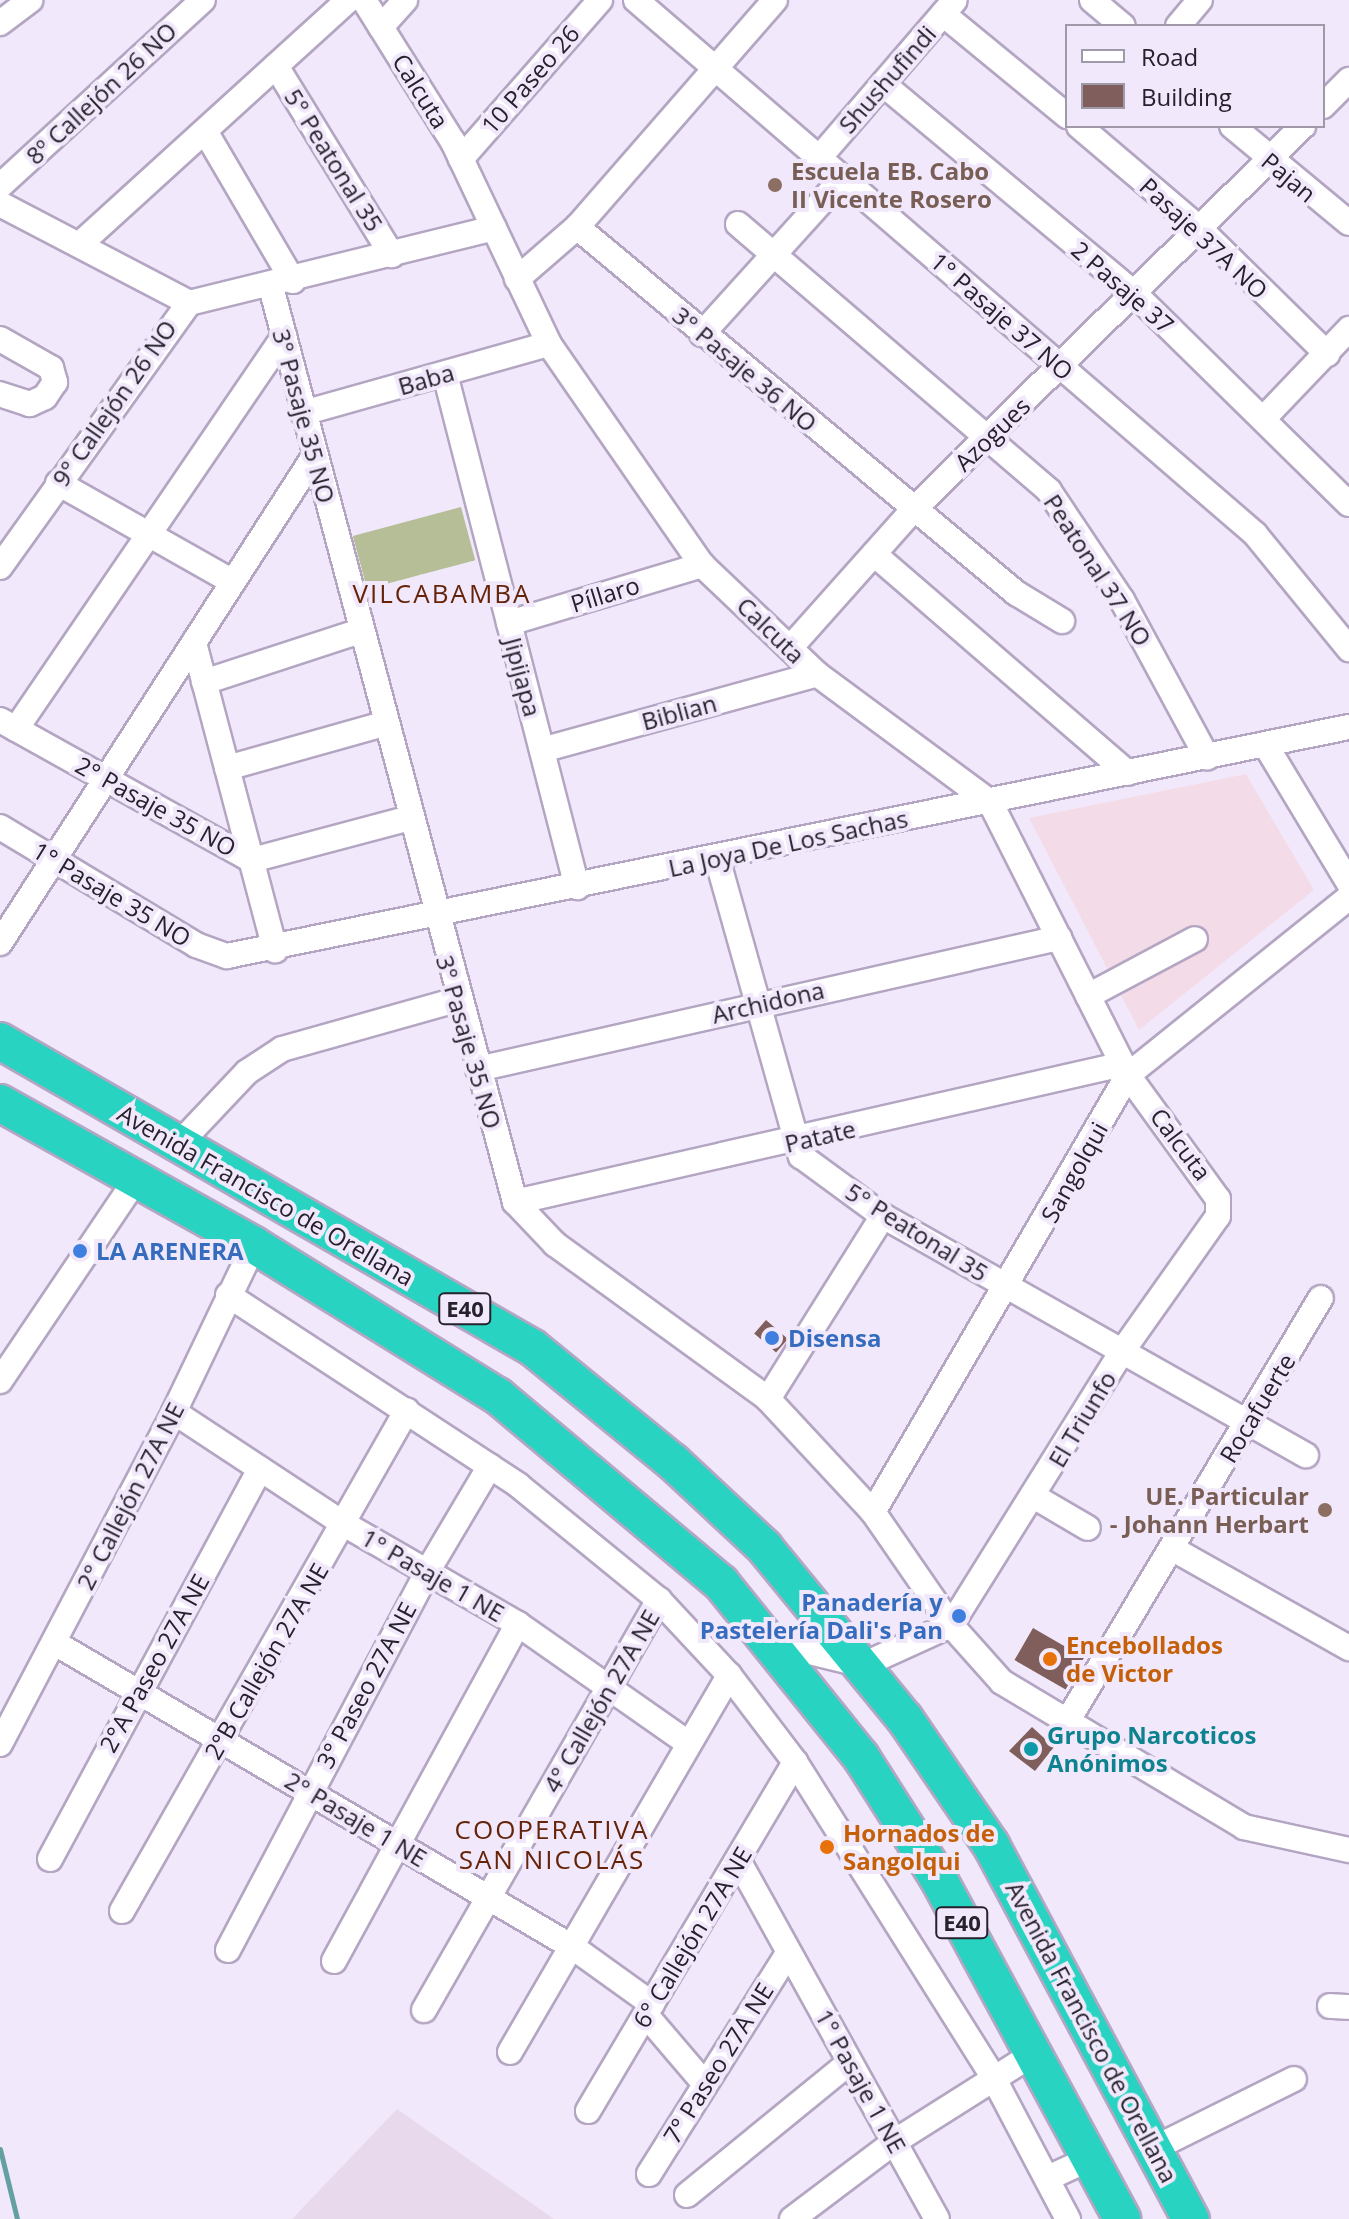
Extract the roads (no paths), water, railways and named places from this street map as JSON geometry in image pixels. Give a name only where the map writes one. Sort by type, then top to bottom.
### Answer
[{"type":"highway","name":"Avenida Francisco de Orellana","points":[[0,1041],[533,1348],[673,1462],[764,1547],[863,1665],[991,1845],[1191,2219]]},
{"type":"highway","name":"Avenida Francisco de Orellana","points":[[7,1107],[254,1245],[498,1396],[721,1583],[773,1643],[861,1757],[938,1878],[1122,2219]]},
{"type":"street","points":[[0,23],[30,0]]},
{"type":"street","name":"8º Callejón 26 NO","points":[[0,186],[203,0]]},
{"type":"street","points":[[79,245],[348,0]]},
{"type":"street","name":"Calcuta","points":[[364,0],[461,159],[549,344],[702,565],[817,674],[990,802],[1126,1070],[1212,1185],[1218,1216]]},
{"type":"street","points":[[381,27],[405,0]]},
{"type":"street","name":"10 Paseo 26","points":[[461,159],[600,0]]},
{"type":"street","name":"1° Pasaje 37 NO","points":[[636,0],[1255,534],[1349,649]]},
{"type":"street","points":[[517,279],[577,227],[775,0]]},
{"type":"street","points":[[1092,0],[1121,24]]},
{"type":"street","points":[[1180,24],[1200,0]]},
{"type":"street","points":[[949,7],[1065,114]]},
{"type":"street","name":"Shushufindi","points":[[819,158],[949,7]]},
{"type":"street","name":"5° Peatonal 35","points":[[276,66],[392,255]]},
{"type":"street","points":[[1325,104],[1349,80]]},
{"type":"street","name":"2 Pasaje 37","points":[[883,84],[1134,293],[1265,417],[1349,504]]},
{"type":"street","name":"Pasaje 37A NO","points":[[1086,128],[1199,228],[1327,354]]},
{"type":"street","name":"Pajan","points":[[1234,128],[1269,160],[1349,223]]},
{"type":"street","name":"Azogues","points":[[790,648],[914,509],[1301,128]]},
{"type":"street","name":"3° Pasaje 35 NO","points":[[205,131],[282,284],[284,336],[303,413],[456,1000],[515,1202],[555,1244],[768,1399],[873,1512],[951,1625],[1002,1682],[1244,1827],[1349,1850]]},
{"type":"street","points":[[702,334],[843,178]]},
{"type":"street","points":[[0,204],[189,303]]},
{"type":"street","name":"Peatonal 37 NO","points":[[738,224],[1049,491],[1122,600],[1207,757]]},
{"type":"street","name":"3° Pasaje 36 NO","points":[[577,227],[1016,593],[1062,621]]},
{"type":"street","name":"9° Callejón 26 NO","points":[[0,567],[189,303],[282,284],[494,228]]},
{"type":"street","points":[[1265,417],[1349,329]]},
{"type":"street","points":[[8,724],[148,535],[284,336]]},
{"type":"street","points":[[0,339],[51,368],[55,382],[45,397],[30,404],[0,394]]},
{"type":"street","name":"Baba","points":[[303,413],[549,344]]},
{"type":"street","name":"Jipijapa","points":[[445,374],[577,887]]},
{"type":"street","points":[[0,943],[315,455]]},
{"type":"street","points":[[58,483],[233,582]]},
{"type":"street","points":[[874,554],[1128,773]]},
{"type":"street","name":"Píllaro","points":[[509,623],[702,565]]},
{"type":"street","points":[[204,682],[360,631]]},
{"type":"street","points":[[194,643],[275,950]]},
{"type":"street","name":"Biblian","points":[[542,750],[817,674]]},
{"type":"street","name":"2° Pasaje 35 NO","points":[[8,724],[252,860],[410,818]]},
{"type":"street","points":[[227,768],[384,724]]},
{"type":"street","name":"La Joya De Los Sachas","points":[[227,956],[275,950],[1349,727]]},
{"type":"street","points":[[1265,744],[1349,883]]},
{"type":"street","name":"1° Pasaje 35 NO","points":[[0,827],[196,945],[227,956]]},
{"type":"street","name":"5° Peatonal 35","points":[[717,858],[793,1142],[801,1156],[883,1216],[1306,1455]]},
{"type":"street","name":"Sangolqui","points":[[873,1512],[1009,1287],[1126,1070],[1349,897]]},
{"type":"street","name":"Archidona","points":[[478,1069],[1059,938]]},
{"type":"street","points":[[1088,996],[1195,939]]},
{"type":"street","points":[[178,1145],[247,1072],[282,1049],[456,1000]]},
{"type":"street","name":"Patate","points":[[515,1202],[1126,1070]]},
{"type":"street","points":[[0,1381],[136,1179]]},
{"type":"street","points":[[768,1399],[883,1216]]},
{"type":"street","name":"El Triunfo","points":[[951,1625],[1035,1497],[1121,1353],[1218,1216]]},
{"type":"street","name":"2° Callejón 27A NE","points":[[0,1744],[174,1412],[254,1245]]},
{"type":"street","points":[[228,1295],[490,1466],[659,1600],[729,1675],[795,1762],[993,2077],[1068,2219]]},
{"type":"street","name":"Rocafuerte","points":[[1067,1722],[1321,1298]]},
{"type":"street","name":"2°B Callejón 27A NE","points":[[122,1911],[407,1410]]},
{"type":"street","name":"1° Pasaje 1 NE","points":[[174,1412],[344,1524],[518,1624],[688,1743]]},
{"type":"street","name":"3° Paseo 27A NE","points":[[228,1950],[309,1790],[427,1572],[490,1466]]},
{"type":"street","name":"2°A Paseo 27A NE","points":[[50,1859],[138,1689],[260,1469]]},
{"type":"street","points":[[1035,1497],[1088,1528]]},
{"type":"street","points":[[1173,1549],[1349,1648]]},
{"type":"street","name":"4° Callejón 27A NE","points":[[424,2010],[659,1600]]},
{"type":"street","points":[[334,1961],[401,1845],[518,1624]]},
{"type":"street","points":[[773,1643],[863,1665],[951,1625]]},
{"type":"street","name":"2° Pasaje 1 NE","points":[[55,1643],[574,1948],[649,2009],[704,2083]]},
{"type":"street","points":[[510,2052],[574,1948],[729,1675]]},
{"type":"street","name":"6° Callejón 27A NE","points":[[588,2111],[795,1762]]},
{"type":"street","name":"1° Pasaje 1 NE","points":[[738,1860],[937,2219]]},
{"type":"street","name":"7° Paseo 27A NE","points":[[649,2174],[789,1952]]},
{"type":"street","points":[[792,2219],[818,2211],[894,2142],[1033,2054]]},
{"type":"street","points":[[687,2195],[850,2062]]},
{"type":"street","points":[[1155,2148],[1294,2079]]},
{"type":"street","points":[[1048,2178],[1089,2159]]},
{"type":"waterway","points":[[0,2149],[17,2219]]},
{"type":"place","name":"Escuela EB. Cabo II Vicente Rosero","points":[[775,185]]},
{"type":"place","name":"LA ARENERA","points":[[80,1251]]},
{"type":"place","name":"Disensa","points":[[772,1338]]},
{"type":"place","name":"UE. Particular - Johann Herbart","points":[[1325,1510]]},
{"type":"place","name":"Panadería y Pastelería Dali's Pan","points":[[959,1616]]},
{"type":"place","name":"Encebollados de Victor","points":[[1050,1659]]},
{"type":"place","name":"Grupo Narcoticos Anónimos","points":[[1031,1749]]},
{"type":"place","name":"Hornados de Sangolqui","points":[[827,1847]]},
{"type":"district","name":"VILCABAMBA","points":[[442,594]]},
{"type":"district","name":"COOPERATIVA SAN NICOLÁS","points":[[552,1845]]}]
